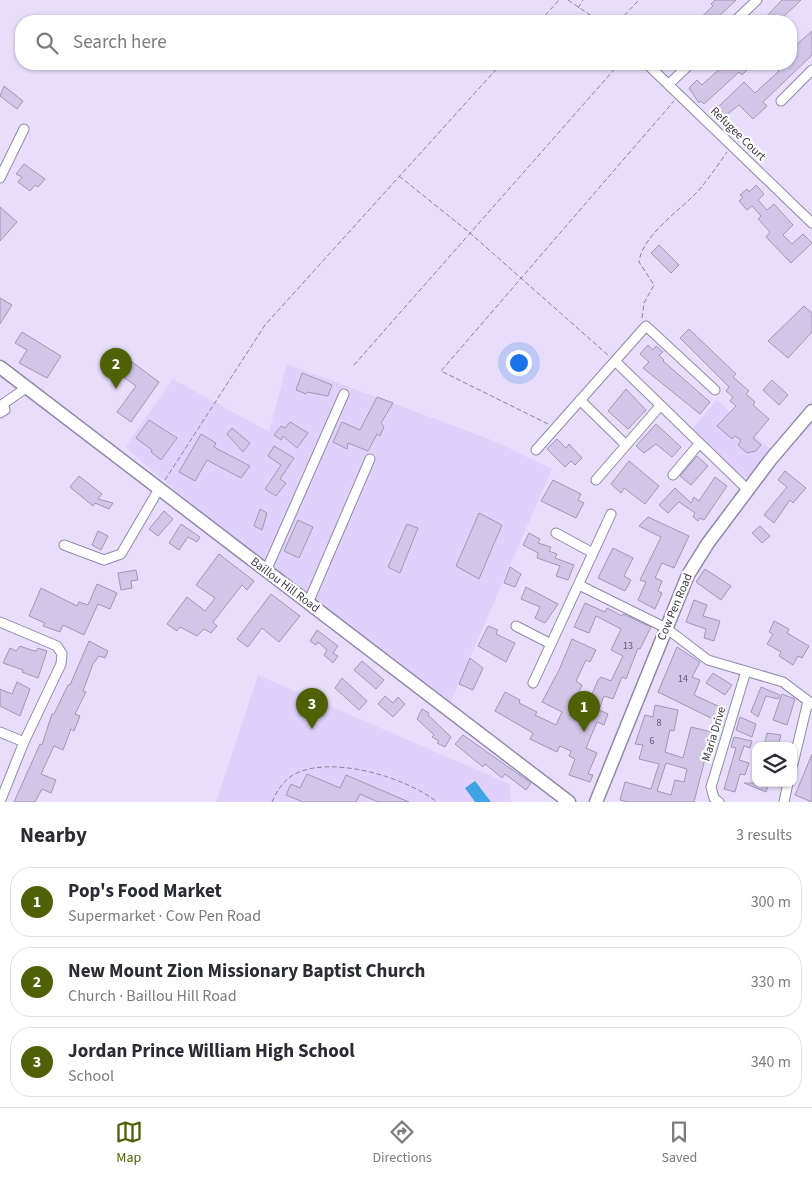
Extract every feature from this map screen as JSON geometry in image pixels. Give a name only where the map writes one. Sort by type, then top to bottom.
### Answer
[{"type":"main road","name":"Baillou Hill Road","points":[[0,368],[569,802]]},
{"type":"main road","name":"Cow Pen Road","points":[[596,802],[688,575],[708,544],[785,440],[812,412]]},
{"type":"street","points":[[741,15],[757,0]]},
{"type":"street","name":"Refugee Court","points":[[654,70],[812,223]]},
{"type":"street","points":[[669,84],[684,70]]},
{"type":"street","points":[[781,101],[812,70]]},
{"type":"street","points":[[0,178],[24,129]]},
{"type":"street","points":[[536,450],[646,326],[715,390]]},
{"type":"street","points":[[615,361],[748,490]]},
{"type":"street","points":[[0,413],[4,410],[2,403],[26,388]]},
{"type":"street","points":[[266,571],[344,394]]},
{"type":"street","points":[[580,400],[626,445]]},
{"type":"street","points":[[596,480],[660,406]]},
{"type":"street","points":[[673,475],[699,444]]},
{"type":"street","points":[[308,603],[370,459]]},
{"type":"street","points":[[64,545],[104,560],[121,554],[159,489]]},
{"type":"street","points":[[533,683],[611,514]]},
{"type":"street","points":[[556,533],[593,553]]},
{"type":"street","points":[[579,585],[666,628],[708,660],[783,682],[810,702],[797,749]]},
{"type":"street","points":[[0,622],[57,646],[62,654],[61,664],[24,742],[0,802]]},
{"type":"street","points":[[516,626],[551,644]]},
{"type":"street","name":"Maria Drive","points":[[718,802],[714,798],[711,787],[746,671]]},
{"type":"street","points":[[0,732],[24,742]]},
{"type":"street","points":[[784,802],[787,787]]},
{"type":"path","points":[[545,15],[559,0]]},
{"type":"path","points":[[568,0],[589,15]]},
{"type":"path","points":[[577,8],[583,0]]},
{"type":"path","points":[[625,15],[639,0]]},
{"type":"path","points":[[159,489],[265,325],[496,70]]},
{"type":"path","points":[[354,365],[613,70]]},
{"type":"path","points":[[555,428],[441,371],[679,94]]},
{"type":"path","points":[[646,326],[641,314],[654,285],[642,269],[639,258],[650,240],[669,217],[699,190],[732,146]]},
{"type":"path","points":[[399,176],[470,233],[615,361]]},
{"type":"path","points":[[272,802],[277,790],[292,776],[313,767],[348,767],[386,776],[437,802]]},
{"type":"shaded area","points":[[287,364],[492,440],[552,469],[449,706],[238,544],[125,447],[173,379],[269,432]]},
{"type":"shaded area","points":[[717,400],[771,450],[750,477],[743,477],[692,429]]},
{"type":"shaded area","points":[[258,675],[510,784],[511,802],[216,802]]},
{"type":"water","points":[[475,781],[491,802],[475,802],[465,788]]},
{"type":"building","points":[[715,0],[736,0],[720,15],[703,15],[713,6],[711,4]]},
{"type":"building","points":[[782,0],[801,0],[785,15],[768,15]]},
{"type":"building","points":[[812,31],[812,55],[797,69],[797,44]]},
{"type":"building","points":[[719,70],[747,70],[742,75],[739,72],[704,104],[701,101],[699,103],[689,88],[697,80],[702,85]]},
{"type":"building","points":[[796,70],[763,102],[767,106],[753,119],[739,105],[721,119],[716,113],[720,109],[718,107],[744,82],[755,93],[779,71]]},
{"type":"building","points":[[4,86],[23,101],[17,109],[0,96]]},
{"type":"building","points":[[24,164],[45,179],[38,187],[35,185],[30,191],[18,182],[22,177],[16,174]]},
{"type":"building","points":[[756,185],[764,194],[758,200],[767,210],[774,204],[793,225],[783,235],[792,244],[803,234],[812,243],[791,263],[766,237],[770,232],[758,219],[761,216],[752,206],[747,210],[739,201],[743,197],[740,195],[747,189],[749,192]]},
{"type":"building","points":[[0,207],[17,222],[0,241]]},
{"type":"building","points":[[659,245],[679,265],[671,273],[651,253]]},
{"type":"building","points":[[0,298],[12,305],[0,324]]},
{"type":"building","points":[[804,306],[812,313],[812,332],[788,358],[768,341]]},
{"type":"building","points":[[689,329],[736,374],[733,377],[749,391],[746,394],[755,402],[753,405],[769,419],[753,438],[761,445],[756,451],[747,453],[738,445],[741,440],[735,436],[732,439],[717,426],[736,406],[730,401],[733,397],[726,391],[729,387],[680,338]]},
{"type":"building","points":[[22,332],[61,356],[47,378],[19,363],[27,350],[15,343]]},
{"type":"building","points":[[648,345],[653,350],[656,346],[663,352],[659,355],[663,361],[710,402],[700,414],[643,368],[649,362],[640,354]]},
{"type":"building","points":[[113,348],[159,382],[131,422],[117,412],[136,386],[116,372],[114,374],[103,366],[105,363],[103,362]]},
{"type":"building","points":[[302,373],[332,385],[328,396],[307,392],[306,394],[296,390]]},
{"type":"building","points":[[772,380],[788,395],[779,405],[763,390]]},
{"type":"building","points":[[626,389],[646,410],[628,429],[608,411]]},
{"type":"building","points":[[377,397],[393,403],[381,423],[384,427],[380,436],[377,434],[368,451],[348,443],[347,449],[333,442],[342,422],[360,430]]},
{"type":"building","points":[[149,420],[177,438],[161,460],[151,452],[152,450],[136,438]]},
{"type":"building","points":[[290,422],[308,433],[297,448],[283,436],[281,440],[274,435],[281,426],[285,428]]},
{"type":"building","points":[[656,424],[681,447],[672,457],[656,444],[644,453],[636,446]]},
{"type":"building","points":[[232,428],[250,443],[243,452],[227,434]]},
{"type":"building","points":[[201,434],[216,443],[214,447],[250,466],[241,478],[207,460],[195,481],[179,472]]},
{"type":"building","points":[[557,439],[566,448],[569,444],[582,458],[575,465],[571,461],[565,467],[547,449]]},
{"type":"building","points":[[274,446],[294,458],[280,479],[286,483],[276,496],[265,489],[281,465],[268,456]]},
{"type":"building","points":[[697,456],[708,466],[691,485],[680,476]]},
{"type":"building","points":[[629,461],[659,486],[645,504],[624,488],[621,493],[611,484]]},
{"type":"building","points":[[785,471],[806,488],[793,503],[790,500],[774,523],[764,515],[787,487],[778,480]]},
{"type":"building","points":[[79,476],[102,494],[98,499],[113,503],[109,509],[95,503],[93,506],[70,487]]},
{"type":"building","points":[[715,477],[727,486],[704,520],[700,518],[698,521],[693,517],[695,513],[679,502],[668,513],[659,505],[675,488],[691,503],[694,497],[699,501]]},
{"type":"building","points":[[553,480],[581,494],[578,500],[584,503],[576,518],[541,501]]},
{"type":"building","points":[[260,509],[267,513],[262,530],[254,526]]},
{"type":"building","points":[[164,511],[173,519],[158,536],[149,529]]},
{"type":"building","points":[[479,513],[502,525],[479,579],[456,566]]},
{"type":"building","points":[[648,517],[689,536],[674,568],[662,563],[655,578],[662,581],[658,591],[662,593],[655,609],[638,600],[646,582],[640,580],[661,537],[639,526]]},
{"type":"building","points":[[298,520],[313,527],[299,558],[284,551]]},
{"type":"building","points":[[181,524],[200,537],[197,542],[188,537],[179,550],[169,543]]},
{"type":"building","points":[[407,524],[418,528],[400,573],[388,567]]},
{"type":"building","points":[[760,526],[770,536],[762,543],[752,533]]},
{"type":"building","points":[[98,531],[108,536],[101,550],[92,545]]},
{"type":"building","points":[[529,533],[540,539],[538,543],[551,547],[549,551],[557,554],[555,558],[574,565],[568,580],[556,576],[560,566],[537,558],[538,553],[523,545]]},
{"type":"building","points":[[613,548],[633,558],[624,576],[631,580],[625,591],[598,578]]},
{"type":"building","points":[[219,554],[254,581],[247,590],[242,585],[213,622],[217,626],[211,633],[204,629],[197,636],[180,627],[177,631],[167,624],[187,597],[205,611],[215,598],[196,585]]},
{"type":"building","points":[[510,567],[521,574],[515,587],[504,583]]},
{"type":"building","points":[[705,569],[731,586],[721,600],[696,582]]},
{"type":"building","points":[[136,570],[138,580],[131,581],[132,588],[121,590],[118,573]]},
{"type":"building","points":[[97,584],[117,593],[110,609],[98,604],[84,635],[63,625],[60,632],[43,626],[45,623],[29,616],[41,588],[77,606],[79,602],[88,605]]},
{"type":"building","points":[[526,587],[558,604],[545,623],[535,618],[540,607],[521,599]]},
{"type":"building","points":[[271,594],[300,616],[279,642],[262,628],[248,647],[237,639]]},
{"type":"building","points":[[694,600],[707,605],[703,616],[720,621],[714,641],[704,638],[706,629],[686,622]]},
{"type":"building","points":[[585,603],[605,612],[607,608],[651,627],[640,649],[638,648],[626,679],[622,677],[613,699],[604,696],[599,710],[608,714],[604,725],[597,722],[586,748],[597,753],[588,774],[593,775],[590,782],[569,775],[575,759],[569,756],[571,751],[560,746],[557,752],[530,739],[533,733],[495,711],[505,692],[520,700],[519,703],[537,712],[535,715],[556,725],[562,712],[542,702],[559,670],[572,639],[596,650],[590,662],[586,660],[576,681],[582,685],[569,715],[581,720],[598,680],[601,677],[611,681],[623,656],[611,650],[621,629],[596,616],[589,633],[574,627]]},
{"type":"building","points":[[774,621],[789,629],[787,633],[809,646],[802,658],[798,656],[793,665],[779,656],[781,652],[767,644],[773,634],[769,632]]},
{"type":"building","points":[[488,626],[498,630],[496,634],[515,643],[506,662],[478,646]]},
{"type":"building","points":[[317,630],[338,646],[333,653],[338,656],[333,663],[324,655],[327,650],[318,642],[316,645],[310,641]]},
{"type":"building","points":[[89,641],[108,651],[105,658],[99,656],[93,664],[83,691],[86,692],[75,714],[80,716],[74,731],[71,729],[63,750],[54,746],[41,774],[56,780],[51,793],[42,789],[35,802],[14,802],[40,744],[42,745],[52,714],[54,714],[68,685],[70,685]]},
{"type":"building","points":[[20,646],[36,651],[38,648],[47,651],[38,678],[3,663],[10,648],[16,651]]},
{"type":"building","points":[[677,647],[700,662],[692,677],[700,680],[694,695],[720,707],[715,720],[658,692]]},
{"type":"building","points":[[470,658],[483,668],[473,690],[459,684]]},
{"type":"building","points":[[362,661],[384,680],[376,689],[354,670]]},
{"type":"building","points":[[713,673],[732,685],[725,695],[706,683]]},
{"type":"building","points":[[342,678],[367,701],[359,710],[335,688]]},
{"type":"building","points":[[17,682],[30,689],[20,716],[0,706],[0,689],[12,694]]},
{"type":"building","points":[[761,687],[780,695],[778,699],[766,696],[758,717],[751,712]]},
{"type":"building","points":[[782,694],[795,699],[787,725],[773,720]]},
{"type":"building","points":[[385,696],[393,703],[398,697],[405,704],[393,717],[378,704]]},
{"type":"building","points":[[655,705],[678,710],[674,731],[670,730],[665,752],[683,758],[691,727],[712,732],[694,802],[628,802],[620,800],[625,782],[651,789],[659,764],[639,759],[643,745],[635,744],[645,715],[653,717]],"holes":[[[666,763],[687,769],[684,782],[675,780],[671,795],[657,791]]]},
{"type":"building","points":[[422,709],[429,713],[428,715],[451,737],[445,747],[437,743],[439,741],[432,737],[434,735],[417,719]]},
{"type":"building","points":[[740,717],[756,724],[752,737],[736,730]]},
{"type":"building","points":[[767,733],[781,735],[779,742],[765,742]]},
{"type":"building","points":[[463,735],[531,783],[526,790],[505,774],[502,778],[485,764],[483,767],[455,744]]},
{"type":"building","points":[[734,737],[752,741],[750,748],[744,746],[739,760],[749,763],[745,775],[740,774],[735,792],[724,789],[736,748],[731,747]]},
{"type":"building","points":[[812,754],[812,802],[795,795]]},
{"type":"building","points":[[307,774],[340,788],[346,775],[409,802],[378,802],[360,794],[356,802],[303,802],[286,795],[291,784],[300,788]]},
{"type":"building","points":[[754,787],[768,787],[766,792]]},
{"type":"place","name":"New Mount Zion Missionary Baptist Church","points":[[116,389]]},
{"type":"place","name":"Jordan Prince William High School","points":[[312,729]]},
{"type":"place","name":"Pop's Food Market","points":[[584,732]]}]
